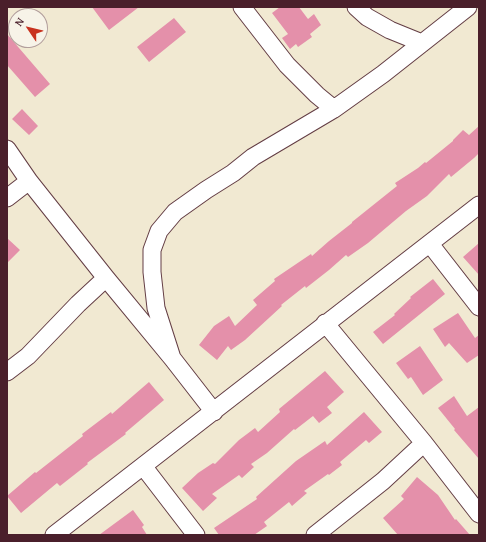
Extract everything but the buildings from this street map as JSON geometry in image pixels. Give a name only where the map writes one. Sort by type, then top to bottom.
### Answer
[{"type":"street","points":[[242,7],[287,65],[317,95],[334,109]]},
{"type":"street","points":[[356,7],[367,17],[390,30],[422,43]]},
{"type":"street","points":[[172,358],[156,308],[152,272],[152,250],[158,231],[175,212],[254,157],[334,109],[383,74],[468,7]]},
{"type":"street","points":[[7,149],[29,181],[214,412]]},
{"type":"street","points":[[7,198],[29,181]]},
{"type":"street","points":[[54,535],[214,412],[325,323],[479,205]]},
{"type":"street","points":[[430,244],[479,307]]},
{"type":"street","points":[[7,372],[28,356],[78,304],[106,278]]},
{"type":"street","points":[[325,323],[479,514]]},
{"type":"street","points":[[315,535],[383,481],[424,444]]},
{"type":"street","points":[[143,466],[196,535]]}]
